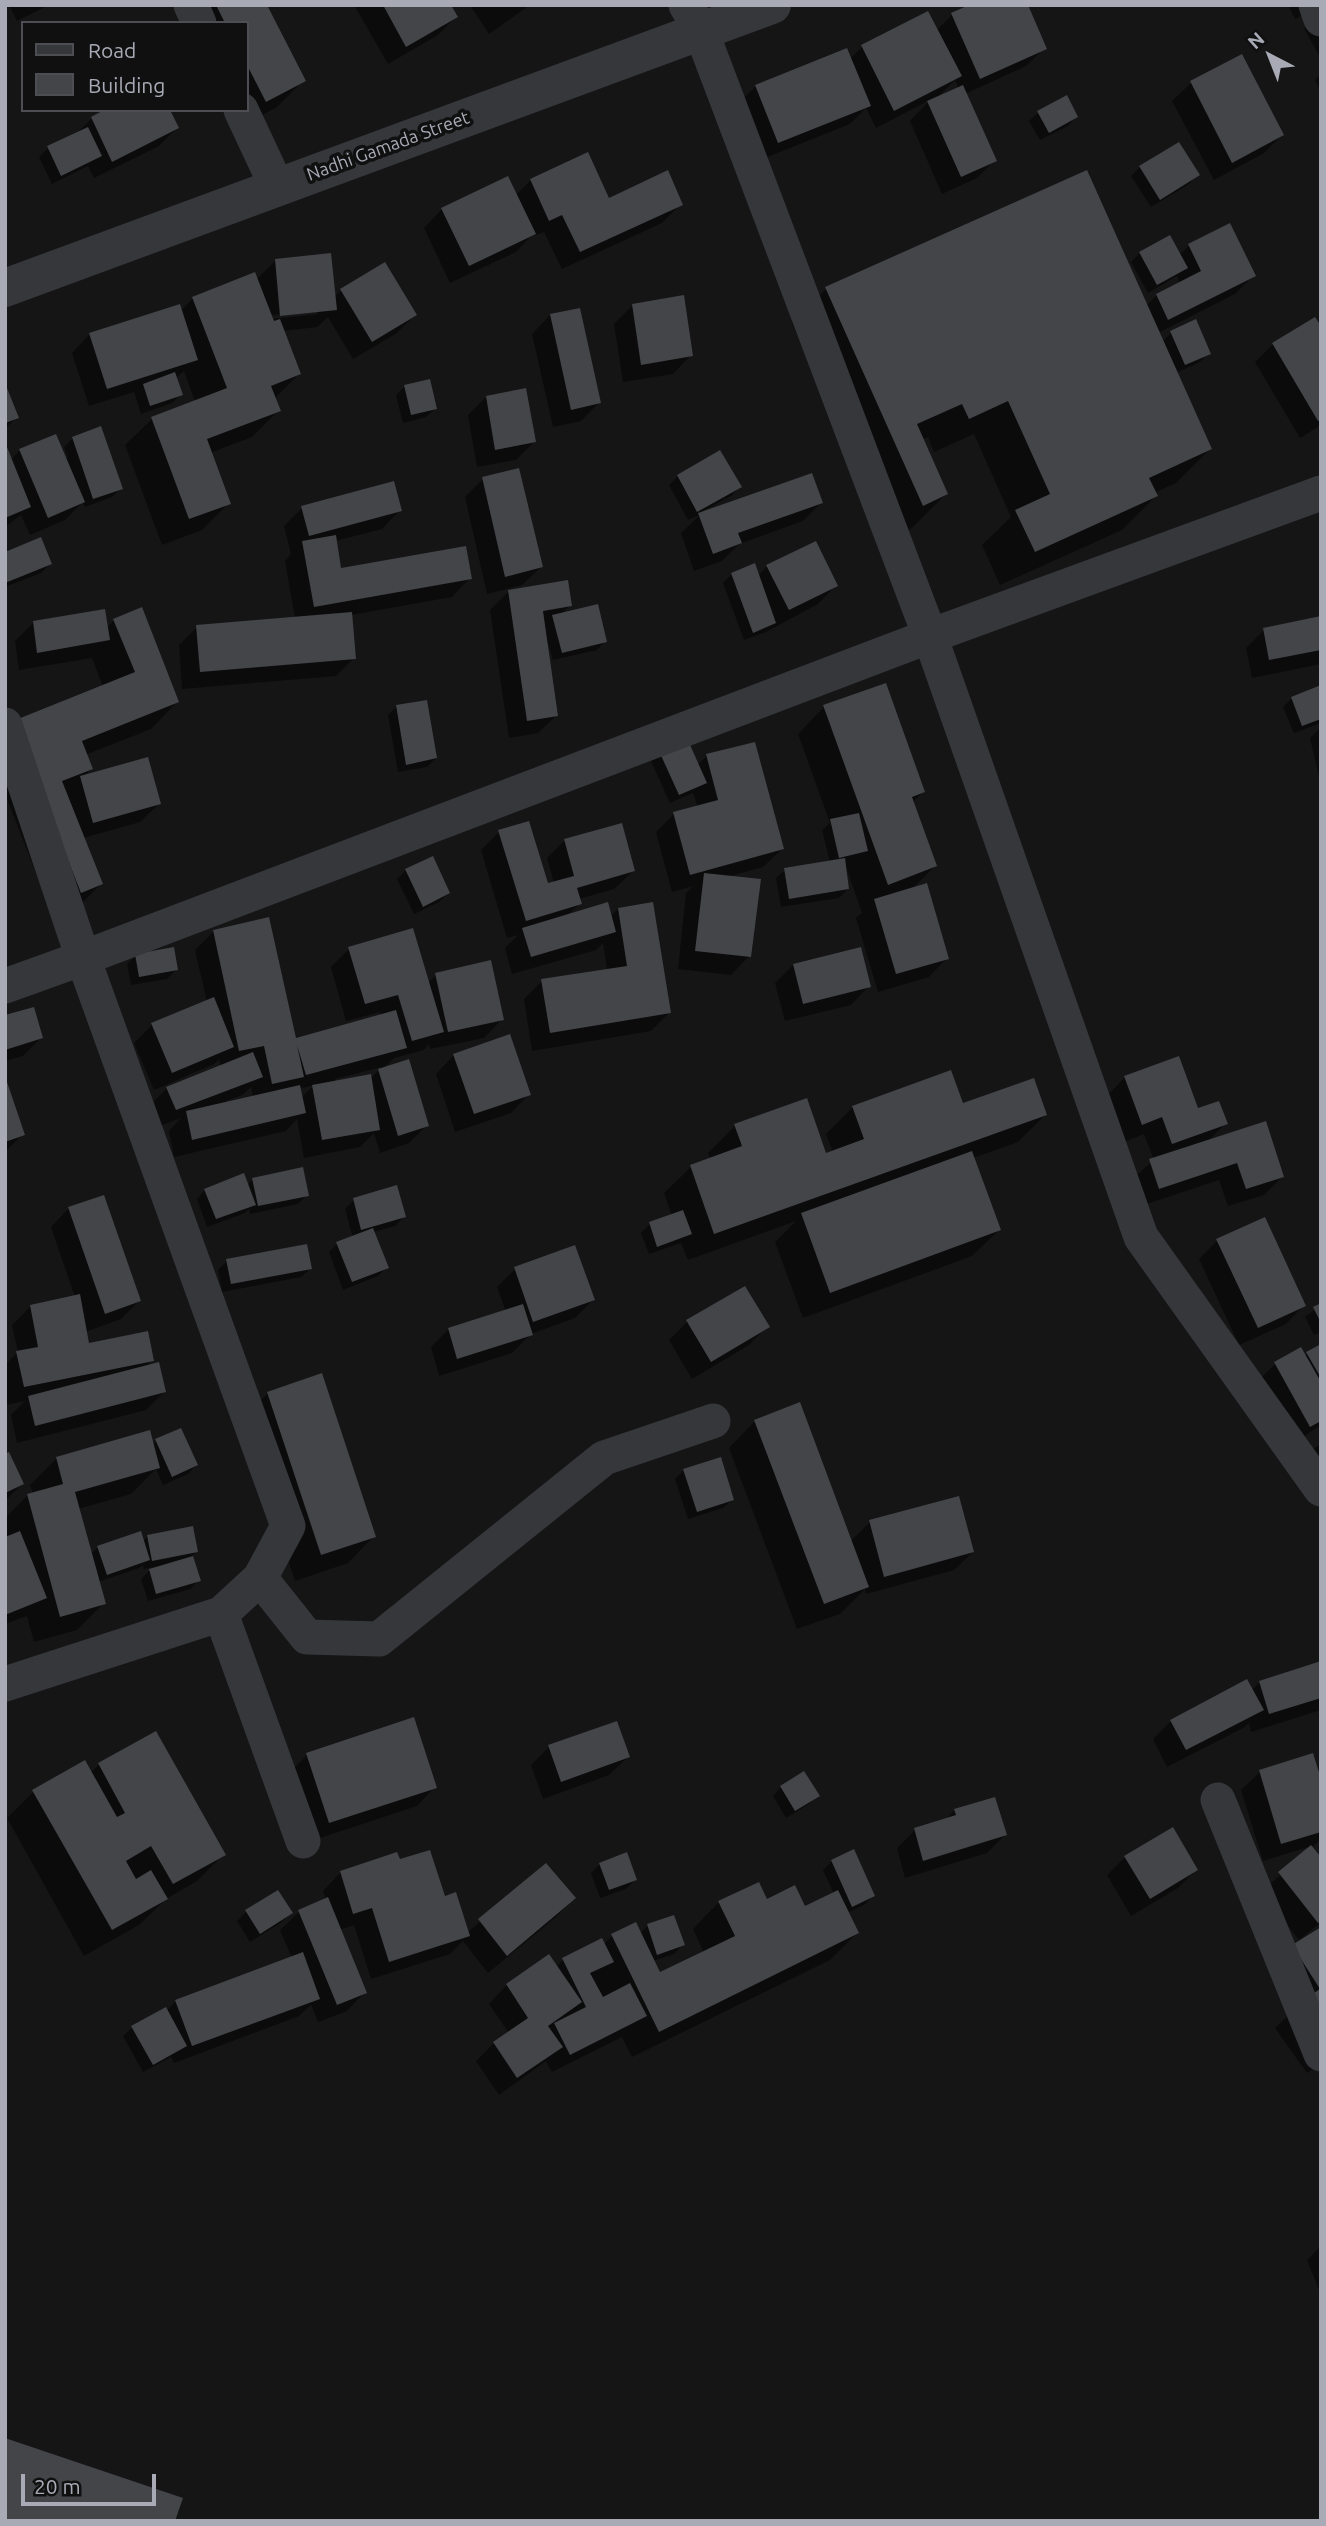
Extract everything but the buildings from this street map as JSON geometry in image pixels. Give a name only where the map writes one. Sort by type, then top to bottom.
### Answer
[{"type":"street","points":[[191,5],[198,21]]},
{"type":"street","name":"Nadhi Gamada Street","points":[[5,288],[277,187],[694,18],[772,5]]},
{"type":"street","points":[[1316,5],[1321,19]]},
{"type":"street","points":[[694,18],[930,636],[1141,1237],[1321,1489]]},
{"type":"street","points":[[242,112],[277,187]]},
{"type":"street","points":[[5,986],[930,636],[1321,493]]},
{"type":"street","points":[[5,724],[83,958],[288,1526],[260,1578],[221,1615],[5,1684]]},
{"type":"street","points":[[260,1578],[307,1637],[379,1639],[604,1458],[713,1420]]},
{"type":"street","points":[[221,1615],[303,1841]]},
{"type":"street","points":[[1218,1800],[1321,2054]]}]
